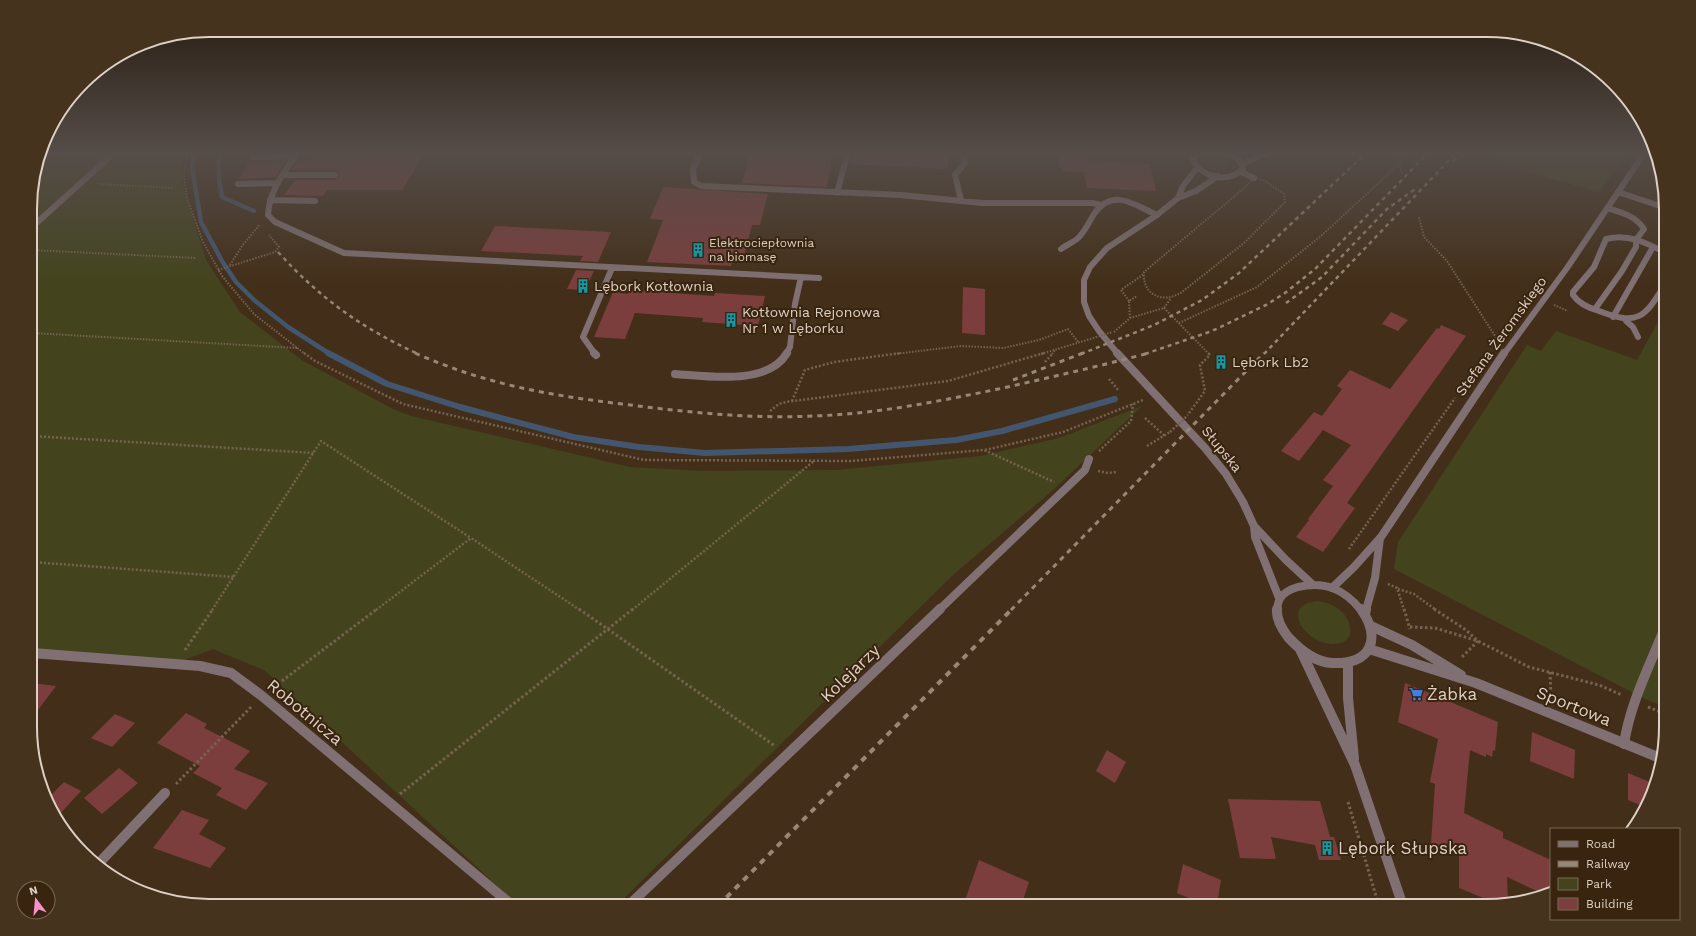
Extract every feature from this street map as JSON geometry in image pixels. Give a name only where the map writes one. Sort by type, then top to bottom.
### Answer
[{"type":"street","points":[[37,222],[66,196]]},
{"type":"street","points":[[272,196],[268,207],[268,215],[281,225],[344,253],[361,256],[819,278]]},
{"type":"street","points":[[884,196],[982,202],[1092,203],[1102,205]]},
{"type":"street","points":[[960,196],[961,200]]},
{"type":"street","points":[[1178,198],[1184,196]]},
{"type":"street","name":"Stefana Żeromskiego","points":[[1332,588],[1354,567],[1380,537],[1490,372],[1567,268],[1615,196]]},
{"type":"street","points":[[1629,196],[1659,206]]},
{"type":"street","name":"Słupska","points":[[1178,198],[1157,216],[1102,253],[1086,274],[1083,291],[1084,302],[1093,324],[1216,461],[1243,502],[1254,526],[1286,560],[1312,584]]},
{"type":"street","points":[[270,200],[315,201]]},
{"type":"street","points":[[1061,249],[1078,238],[1102,205],[1108,200],[1122,200],[1157,216]]},
{"type":"street","points":[[1595,309],[1622,271],[1636,247],[1636,240],[1644,229],[1642,223],[1633,217],[1607,208]]},
{"type":"street","points":[[1638,337],[1633,327],[1626,321],[1612,317],[1579,302],[1573,295],[1573,292],[1594,267],[1606,240],[1617,236],[1636,240],[1659,250]]},
{"type":"street","points":[[1612,317],[1653,247]]},
{"type":"street","points":[[596,355],[583,337],[612,268]]},
{"type":"street","points":[[675,374],[721,377],[742,376],[762,372],[782,362],[790,347],[795,304],[801,277]]},
{"type":"street","points":[[1626,321],[1640,317],[1649,309],[1659,294]]},
{"type":"street","name":"Kolejarzy","points":[[635,899],[1067,488],[1085,470],[1089,459]]},
{"type":"street","name":"Słupska","points":[[1254,526],[1255,537],[1279,598]]},
{"type":"street","name":"Stefana Żeromskiego","points":[[1365,614],[1375,578],[1380,537]]},
{"type":"street","points":[[1312,584],[1332,588],[1356,603],[1365,614],[1371,626],[1372,642],[1369,649],[1361,658],[1348,662],[1332,662],[1315,658],[1289,640],[1281,629],[1276,613],[1276,607],[1279,598],[1287,590],[1298,585],[1312,584]]},
{"type":"street","name":"Sportowa","points":[[1371,626],[1412,646],[1476,683]]},
{"type":"street","points":[[1624,744],[1626,731],[1639,693],[1659,643]]},
{"type":"street","points":[[1300,649],[1355,765],[1401,899]]},
{"type":"street","name":"Sportowa","points":[[1369,649],[1476,683],[1657,757]]},
{"type":"street","name":"Robotnicza","points":[[37,653],[176,663],[200,666],[231,674],[262,696],[506,899]]},
{"type":"street","points":[[1348,662],[1348,698],[1355,765]]},
{"type":"street","points":[[101,861],[165,793]]},
{"type":"path","points":[[187,196],[203,242],[218,270],[254,314],[315,361],[403,404],[637,459],[851,462],[984,450],[1063,432],[1144,400]]},
{"type":"path","points":[[1130,318],[1129,301],[1121,290],[1144,274],[1234,196]]},
{"type":"path","points":[[770,411],[779,404],[792,401],[948,381],[1079,343],[1118,330],[1130,318],[1164,308],[1171,298],[1182,292],[1244,244],[1284,202],[1284,196]]},
{"type":"path","points":[[1179,323],[1258,287],[1321,236],[1364,196]]},
{"type":"path","points":[[230,265],[242,246],[268,215]]},
{"type":"path","points":[[1419,217],[1424,237],[1447,261],[1497,339]]},
{"type":"path","points":[[218,270],[275,252],[279,248],[260,223]]},
{"type":"path","points":[[37,250],[196,258]]},
{"type":"path","points":[[1144,274],[1143,278],[1145,285],[1152,293],[1161,297],[1171,298]]},
{"type":"path","points":[[1129,301],[1137,296]]},
{"type":"path","points":[[1147,446],[1165,436],[1188,415],[1205,391],[1200,365],[1210,354],[1164,308]]},
{"type":"path","points":[[792,401],[805,370],[834,362],[961,346],[1003,348],[1039,340],[1068,329],[1079,343]]},
{"type":"path","points":[[37,333],[297,348]]},
{"type":"path","points":[[1045,362],[1055,350]]},
{"type":"path","points":[[1109,379],[1119,391]]},
{"type":"path","points":[[1089,459],[1131,420],[1133,404]]},
{"type":"path","points":[[1145,418],[1165,436]]},
{"type":"path","points":[[37,436],[314,453]]},
{"type":"path","points":[[176,663],[235,577],[322,441],[609,629],[787,755]]},
{"type":"path","points":[[984,450],[1067,488]]},
{"type":"path","points":[[389,803],[609,629],[814,461]]},
{"type":"path","points":[[1085,470],[1108,473],[1117,472]]},
{"type":"path","points":[[165,793],[178,783],[262,696],[471,538]]},
{"type":"path","points":[[37,562],[235,577]]},
{"type":"path","points":[[1382,582],[1414,594],[1466,630],[1478,641]]},
{"type":"path","points":[[1397,588],[1410,628],[1436,628],[1478,641],[1529,667],[1599,685],[1659,711]]},
{"type":"path","points":[[1458,661],[1478,641]]},
{"type":"path","points":[[1550,672],[1551,700]]},
{"type":"path","points":[[1348,802],[1377,899]]},
{"type":"green space","points":[[37,196],[186,196],[206,260],[240,312],[303,361],[393,409],[411,416],[630,467],[704,471],[837,470],[980,456],[1059,438],[1142,406],[1052,491],[954,574],[623,899],[511,899],[264,670],[213,649],[176,663],[37,652]]},
{"type":"green space","points":[[1659,321],[1659,704],[1647,700],[1394,569],[1398,542],[1527,345],[1541,351],[1556,331],[1637,360]]},
{"type":"green space","points":[[1317,601],[1333,606],[1348,620],[1350,625],[1350,634],[1345,641],[1329,644],[1318,640],[1309,634],[1302,626],[1298,618],[1299,610],[1305,604]]},
{"type":"building","points":[[659,196],[768,196],[760,225],[752,225],[743,260],[733,260],[731,266],[647,262],[663,220],[650,219]]},
{"type":"building","points":[[495,226],[611,232],[598,262],[580,261],[583,256],[481,251]]},
{"type":"building","points":[[576,270],[594,271],[585,290],[567,289]]},
{"type":"building","points":[[963,287],[985,289],[985,335],[962,333]]},
{"type":"building","name":"Kotłownia Rejonowa Nr 1 w Lęborku","points":[[629,290],[714,296],[715,293],[765,296],[758,326],[702,322],[703,318],[635,313],[625,339],[594,337],[613,292],[628,294]]},
{"type":"building","points":[[1391,312],[1408,320],[1398,331],[1382,324]]},
{"type":"building","points":[[1441,325],[1466,336],[1347,503],[1355,508],[1323,552],[1296,537],[1333,486],[1323,480],[1351,445],[1323,430],[1299,461],[1281,451],[1314,412],[1322,416],[1342,389],[1337,386],[1350,370],[1390,389],[1437,328],[1439,329]]},
{"type":"building","points":[[1405,683],[1498,722],[1495,751],[1493,750],[1492,757],[1486,754],[1486,757],[1470,750],[1464,813],[1503,832],[1503,838],[1550,860],[1550,887],[1537,891],[1507,877],[1508,898],[1498,899],[1486,899],[1459,888],[1459,854],[1431,843],[1435,784],[1430,782],[1438,739],[1398,722]]},
{"type":"building","points":[[37,684],[56,686],[37,711]]},
{"type":"building","points":[[186,713],[207,724],[204,728],[250,751],[234,769],[268,783],[246,810],[216,795],[222,788],[193,773],[200,766],[157,743]]},
{"type":"building","points":[[115,714],[135,723],[112,747],[91,738]]},
{"type":"building","points":[[1532,732],[1575,750],[1574,779],[1530,761]]},
{"type":"building","points":[[1107,750],[1126,762],[1115,783],[1096,771]]},
{"type":"building","points":[[119,768],[138,783],[102,814],[84,798]]},
{"type":"building","points":[[1628,773],[1650,782],[1640,805],[1628,800]]},
{"type":"building","points":[[64,782],[81,791],[60,813],[51,795]]},
{"type":"building","points":[[1228,799],[1320,801],[1330,837],[1334,837],[1341,860],[1319,860],[1315,845],[1271,837],[1276,859],[1240,858]]},
{"type":"building","points":[[182,810],[209,820],[199,834],[226,848],[210,868],[153,848]]},
{"type":"building","points":[[979,860],[1029,882],[1023,899],[965,899]]},
{"type":"building","points":[[1183,864],[1221,880],[1218,899],[1191,899],[1177,893]]},
{"type":"waterway","points":[[197,196],[201,222],[222,261],[236,282],[254,300],[288,327],[330,354]]},
{"type":"waterway","points":[[222,196],[254,211]]},
{"type":"waterway","points":[[328,353],[387,384],[460,407],[573,437],[639,447],[705,453],[848,449],[956,440],[1002,431],[1115,399]]},
{"type":"railway","points":[[1081,354],[1154,325],[1202,300],[1239,273],[1321,196]]},
{"type":"railway","points":[[1145,354],[1212,331],[1266,305],[1285,293],[1315,269],[1386,196]]},
{"type":"railway","points":[[1286,303],[1322,277],[1387,209],[1406,196]]},
{"type":"railway","points":[[1264,354],[1415,196]]},
{"type":"railway","points":[[278,252],[310,284],[342,310],[378,333],[418,354]]},
{"type":"railway","points":[[415,353],[466,373],[517,387],[568,397],[693,412],[765,417],[837,415],[885,410],[1021,384],[1149,353]]},
{"type":"railway","points":[[1013,380],[1083,353]]},
{"type":"railway","points":[[1011,610],[1264,353]]},
{"type":"railway","points":[[725,899],[1012,609]]},
{"type":"place","name":"Elektrociepłownia na biomasę","points":[[698,250]]},
{"type":"place","name":"Lębork Kotłownia","points":[[583,286]]},
{"type":"place","name":"Kotłownia Rejonowa Nr 1 w Lęborku","points":[[731,320]]},
{"type":"place","name":"Lębork Lb2","points":[[1221,362]]},
{"type":"place","name":"Żabka","points":[[1416,694]]},
{"type":"place","name":"Lębork Słupska","points":[[1327,848]]}]
